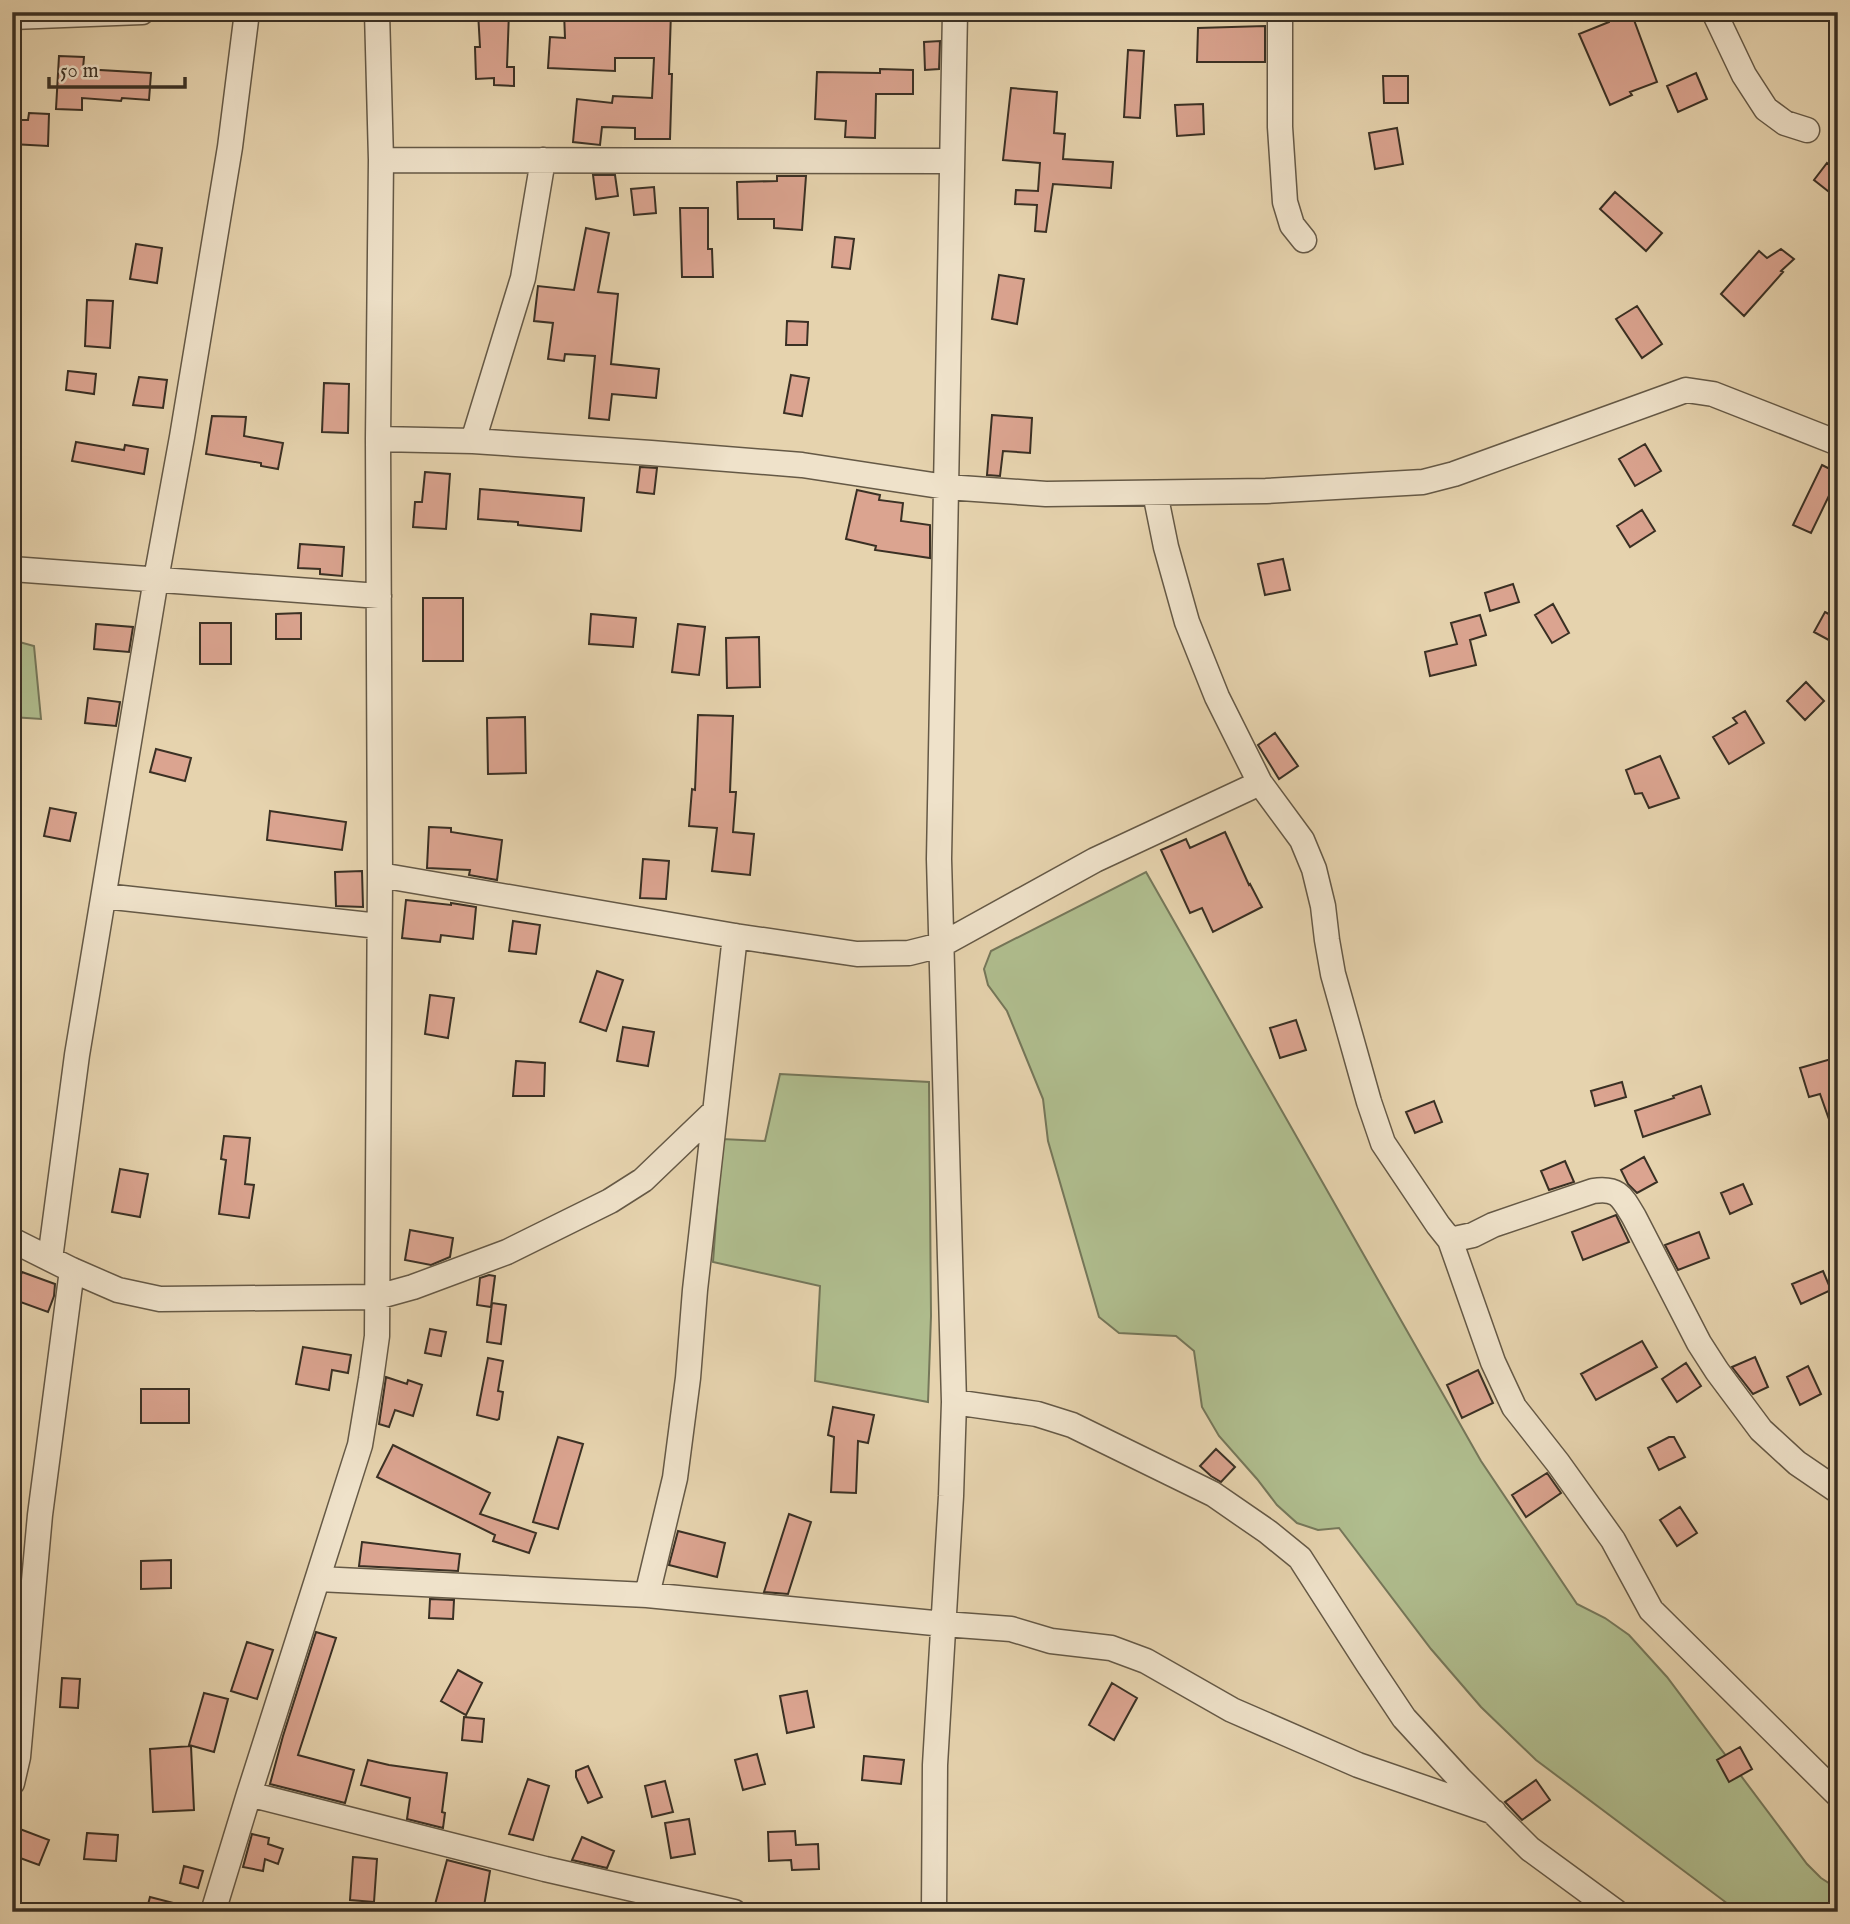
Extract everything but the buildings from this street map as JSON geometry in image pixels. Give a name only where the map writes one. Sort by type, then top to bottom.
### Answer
[{"type":"street","points":[[12,17],[142,12]]},
{"type":"street","points":[[12,1783],[18,1757],[40,1516],[77,1055],[228,160],[247,12]]},
{"type":"street","points":[[214,1912],[360,1445],[372,1379],[376,1336],[380,875],[380,160],[377,12]]},
{"type":"street","points":[[934,1912],[934,1765],[944,1625],[954,1402],[939,859],[955,12]]},
{"type":"street","points":[[1280,12],[1280,127],[1285,202],[1292,225],[1304,240]]},
{"type":"street","points":[[1714,12],[1744,75],[1766,109],[1786,122],[1807,130]]},
{"type":"street","points":[[380,160],[951,161]]},
{"type":"street","points":[[473,441],[523,278],[542,160]]},
{"type":"street","points":[[378,439],[473,441],[652,453],[802,466],[946,487],[1046,494],[1266,491],[1423,482],[1454,474],[1686,390],[1713,394],[1838,443]]},
{"type":"street","points":[[1155,493],[1166,547],[1187,622],[1217,697],[1260,783],[1303,840],[1314,869],[1323,906],[1333,974],[1383,1143],[1450,1241],[1493,1362],[1514,1407],[1613,1540],[1651,1610],[1838,1795]]},
{"type":"street","points":[[12,569],[379,596]]},
{"type":"street","points":[[380,875],[735,936],[857,954],[909,953],[941,946],[1095,860],[1260,783]]},
{"type":"street","points":[[104,896],[379,926]]},
{"type":"street","points":[[647,1595],[675,1478],[735,936]]},
{"type":"street","points":[[12,1240],[118,1290],[160,1299],[377,1297],[413,1287],[507,1252],[610,1201],[643,1180],[715,1111]]},
{"type":"street","points":[[1450,1241],[1592,1191],[1615,1191],[1634,1217],[1699,1343],[1760,1430],[1797,1463],[1838,1491]]},
{"type":"street","points":[[954,1402],[1037,1414],[1072,1425],[1213,1494],[1268,1532],[1300,1558],[1404,1718],[1530,1849],[1616,1912]]},
{"type":"street","points":[[318,1579],[647,1595],[944,1625],[1011,1629],[1051,1641],[1111,1648],[1146,1661],[1232,1710],[1358,1765],[1494,1812]]},
{"type":"street","points":[[249,1794],[545,1869],[734,1912]]},
{"type":"green space","points":[[12,640],[34,646],[41,719],[12,717]]},
{"type":"green space","points":[[1146,872],[1481,1461],[1577,1604],[1605,1618],[1629,1635],[1667,1677],[1807,1864],[1821,1878],[1838,1889],[1838,1912],[1745,1912],[1728,1904],[1536,1760],[1481,1707],[1431,1649],[1339,1528],[1318,1530],[1297,1523],[1277,1505],[1219,1436],[1202,1407],[1194,1351],[1176,1336],[1119,1333],[1099,1317],[1048,1141],[1043,1099],[1007,1011],[988,985],[984,969],[991,951]]},
{"type":"green space","points":[[780,1074],[929,1082],[931,1316],[928,1402],[815,1381],[820,1286],[713,1262],[722,1139],[765,1141]]}]
